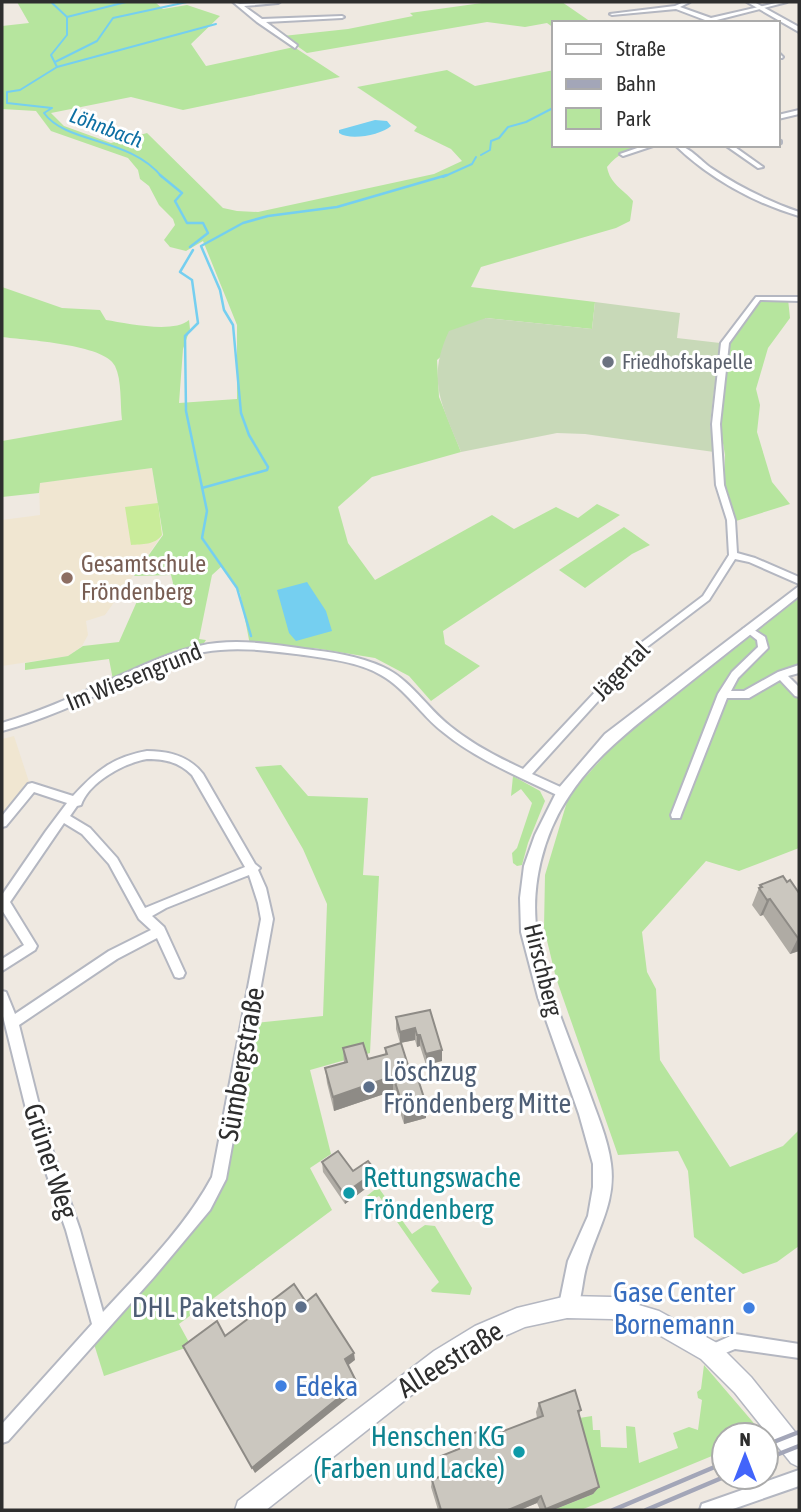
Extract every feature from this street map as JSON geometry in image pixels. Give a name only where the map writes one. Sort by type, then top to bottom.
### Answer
[{"type":"main road","name":"Alleestraße","points":[[247,1510],[442,1358],[501,1324],[536,1311],[569,1304],[605,1306],[643,1315],[673,1328],[711,1352],[799,1455]]},
{"type":"street","points":[[237,3],[278,2]]},
{"type":"street","points":[[612,14],[676,8],[688,2]]},
{"type":"street","points":[[750,2],[799,30]]},
{"type":"street","points":[[705,21],[758,6],[785,2]]},
{"type":"street","points":[[237,3],[295,46]]},
{"type":"street","points":[[676,8],[709,20]]},
{"type":"street","points":[[259,21],[342,17]]},
{"type":"street","points":[[780,117],[799,113]]},
{"type":"street","points":[[623,154],[646,147]]},
{"type":"street","points":[[680,147],[702,166],[737,187],[799,214]]},
{"type":"street","points":[[731,147],[760,167]]},
{"type":"street","points":[[799,299],[758,298],[725,343],[716,424],[720,485],[731,520],[733,555],[752,560],[799,581]]},
{"type":"street","name":"Jägertal","points":[[524,774],[644,645],[706,598],[733,555]]},
{"type":"street","name":"Hirschberg","points":[[569,1304],[578,1261],[597,1216],[602,1187],[602,1164],[588,1114],[535,961],[529,932],[528,898],[542,835],[563,793],[610,738],[799,590]]},
{"type":"street","points":[[677,815],[723,694],[735,675],[763,648],[762,639],[748,629]]},
{"type":"street","name":"Im Wiesengrund","points":[[2,727],[58,707],[198,649],[250,645],[360,663],[380,669],[397,680],[434,719],[460,739],[563,793]]},
{"type":"street","points":[[723,694],[745,695],[781,675],[799,669]]},
{"type":"street","points":[[781,675],[799,693]]},
{"type":"street","name":"Sümbergstraße","points":[[2,966],[31,946],[2,903],[92,782],[120,763],[150,755],[176,758],[192,768],[254,868],[263,893],[267,919],[219,1179],[205,1205],[2,1435]]},
{"type":"street","points":[[2,823],[32,787],[77,802]]},
{"type":"street","points":[[64,818],[86,831],[113,861],[143,915],[160,930],[179,973]]},
{"type":"street","points":[[143,915],[254,868]]},
{"type":"street","points":[[12,1023],[113,955],[160,930]]},
{"type":"street","name":"Grüner Weg","points":[[2,996],[26,1076],[37,1129],[73,1230],[100,1326]]},
{"type":"street","points":[[711,1352],[735,1341],[799,1351]]},
{"type":"street","points":[[708,1510],[799,1478]]},
{"type":"shaded area","name":"Gesamtschule Fröndenberg","points":[[152,468],[162,535],[105,615],[86,621],[88,635],[82,646],[68,656],[2,666],[2,520],[40,515],[39,483]]},
{"type":"shaded area","points":[[14,736],[30,785],[2,819],[2,739]]},
{"type":"green space","points":[[17,2],[155,2],[163,9],[187,5],[220,16],[191,44],[206,66],[294,47],[340,77],[183,110],[131,97],[51,113],[64,126],[111,143],[147,133],[223,208],[237,211],[258,212],[434,174],[462,161],[451,149],[414,131],[417,127],[357,87],[447,70],[475,86],[552,70],[552,147],[639,147],[625,152],[607,167],[614,182],[633,201],[630,221],[616,228],[481,267],[471,287],[595,302],[592,329],[486,318],[437,360],[439,397],[461,452],[372,477],[338,507],[348,543],[375,580],[492,515],[514,529],[556,507],[578,518],[597,504],[620,515],[443,631],[445,644],[480,666],[431,701],[409,676],[375,658],[314,648],[299,653],[250,645],[240,593],[222,566],[212,575],[199,639],[206,640],[204,643],[157,658],[113,680],[109,659],[25,670],[25,663],[68,656],[83,646],[119,642],[138,599],[170,596],[173,583],[171,575],[134,576],[163,535],[152,468],[40,483],[39,493],[2,497],[2,441],[122,420],[119,378],[115,366],[108,359],[63,344],[2,337],[2,287],[62,308],[100,310],[106,320],[161,327],[182,324],[189,320],[190,329],[183,349],[179,403],[237,399],[237,325],[203,241],[186,251],[170,247],[164,240],[175,225],[173,219],[159,205],[149,186],[140,179],[138,170],[128,158],[51,131],[36,111],[2,109],[2,26],[29,23]]},
{"type":"green space","points":[[489,2],[562,2],[590,21],[552,21],[552,27],[547,23],[525,27],[487,22],[307,53],[283,36],[348,29],[413,16],[410,13]]},
{"type":"green space","points":[[762,299],[788,299],[790,318],[768,348],[756,389],[760,405],[757,432],[772,482],[790,504],[736,521],[724,488],[725,455],[719,419],[728,343]]},
{"type":"green space","points":[[595,302],[680,313],[677,338],[720,343],[710,424],[714,452],[585,434],[557,433],[461,452],[439,392],[438,364],[449,331],[486,318],[592,329]]},
{"type":"green space","points":[[158,503],[162,535],[152,542],[131,545],[125,507]]},
{"type":"green space","points":[[624,527],[650,545],[632,554],[585,588],[559,570]]},
{"type":"green space","points":[[799,598],[799,673],[790,677],[799,688],[799,848],[739,871],[706,861],[642,932],[647,972],[656,989],[660,1060],[730,1167],[783,1146],[799,1130],[799,1246],[777,1262],[743,1274],[694,1237],[688,1171],[678,1151],[618,1155],[556,978],[544,928],[545,875],[569,795],[617,742]]},
{"type":"green space","points":[[281,765],[308,796],[368,798],[363,875],[379,876],[370,1053],[310,1070],[331,1154],[310,1168],[332,1210],[179,1324],[191,1346],[104,1376],[94,1344],[206,1215],[222,1187],[232,1152],[255,1023],[323,1016],[327,904],[303,849],[255,767]]},
{"type":"green space","points":[[513,776],[540,791],[545,801],[522,865],[517,866],[513,863],[512,853],[517,848],[532,803],[521,789],[511,796]]},
{"type":"green space","points":[[378,1187],[412,1234],[425,1225],[435,1226],[472,1288],[470,1295],[432,1292],[439,1282],[379,1196],[367,1203],[363,1199]]},
{"type":"green space","points":[[704,1365],[752,1421],[710,1421],[710,1457],[581,1510],[553,1510],[593,1494],[573,1419],[592,1416],[593,1430],[600,1430],[601,1447],[627,1448],[626,1426],[635,1427],[639,1463],[678,1448],[673,1433],[689,1427],[698,1430],[702,1400],[698,1398],[697,1392],[701,1389]]},
{"type":"water","points":[[375,120],[387,121],[391,126],[365,136],[350,137],[339,133],[339,130]]},
{"type":"water","points":[[307,582],[326,611],[332,631],[296,641],[289,633],[277,590]]},
{"type":"building","points":[[783,876],[787,882],[790,880],[799,893],[799,938],[759,888],[762,887],[760,885]]},
{"type":"building","points":[[430,1010],[442,1050],[426,1054],[415,1028],[400,1032],[396,1017]]},
{"type":"building","points":[[363,1043],[368,1059],[387,1054],[385,1048],[401,1043],[412,1078],[417,1076],[426,1104],[404,1110],[393,1076],[333,1097],[325,1068],[347,1062],[343,1048]]},
{"type":"building","points":[[338,1151],[353,1171],[368,1161],[376,1171],[344,1194],[322,1162]]},
{"type":"building","name":"Edeka","points":[[294,1284],[306,1302],[316,1294],[354,1353],[345,1359],[357,1383],[252,1468],[183,1346],[217,1321],[225,1336]]},
{"type":"building","name":"Henschen KG (Farben und Lacke)","points":[[575,1390],[581,1410],[578,1411],[599,1487],[546,1509],[541,1496],[508,1510],[441,1510],[432,1480],[446,1474],[441,1456],[459,1449],[456,1440],[482,1430],[485,1438],[543,1416],[539,1403]]},
{"type":"waterway","name":"Löhnbach","points":[[51,2],[67,17]]},
{"type":"waterway","points":[[67,17],[126,2]]},
{"type":"waterway","points":[[55,62],[97,41],[113,18],[187,2]]},
{"type":"waterway","name":"Löhnbach","points":[[57,67],[51,55],[67,35],[67,17]]},
{"type":"waterway","points":[[57,67],[216,24]]},
{"type":"waterway","name":"Löhnbach","points":[[57,67],[20,90],[7,92],[7,103],[52,108],[44,113],[54,123],[133,154],[160,175]]},
{"type":"waterway","points":[[481,155],[490,150],[491,141],[499,138],[508,127],[526,122],[552,109]]},
{"type":"waterway","points":[[443,177],[472,164],[476,157]]},
{"type":"waterway","name":"Löhnbach","points":[[160,175],[182,193],[175,201],[187,223],[203,223],[208,233],[190,247]]},
{"type":"waterway","points":[[202,488],[267,470],[268,467],[249,435],[241,413],[233,325],[224,310],[220,290],[201,246],[243,223],[268,216],[337,207],[447,175]]},
{"type":"waterway","name":"Löhnbach","points":[[193,250],[180,272],[192,280],[198,323],[185,336],[186,411],[202,488]]},
{"type":"waterway","name":"Löhnbach","points":[[202,488],[207,511],[202,538],[237,588],[251,636]]},
{"type":"railway","points":[[780,1439],[799,1432]]},
{"type":"railway","points":[[780,1453],[799,1446]]},
{"type":"railway","points":[[613,1510],[710,1469]]},
{"type":"railway","points":[[646,1510],[710,1483]]},
{"type":"place","name":"Friedhofskapelle","points":[[608,362]]},
{"type":"place","name":"Gesamtschule Fröndenberg","points":[[67,578]]},
{"type":"place","name":"Löschzug Fröndenberg Mitte","points":[[369,1087]]},
{"type":"place","name":"Rettungswache Fröndenberg","points":[[349,1193]]},
{"type":"place","name":"DHL Paketshop","points":[[301,1307]]},
{"type":"place","name":"Gase Center Bornemann","points":[[749,1308]]},
{"type":"place","name":"Edeka","points":[[281,1386]]},
{"type":"place","name":"Henschen KG (Farben und Lacke)","points":[[519,1452]]}]
